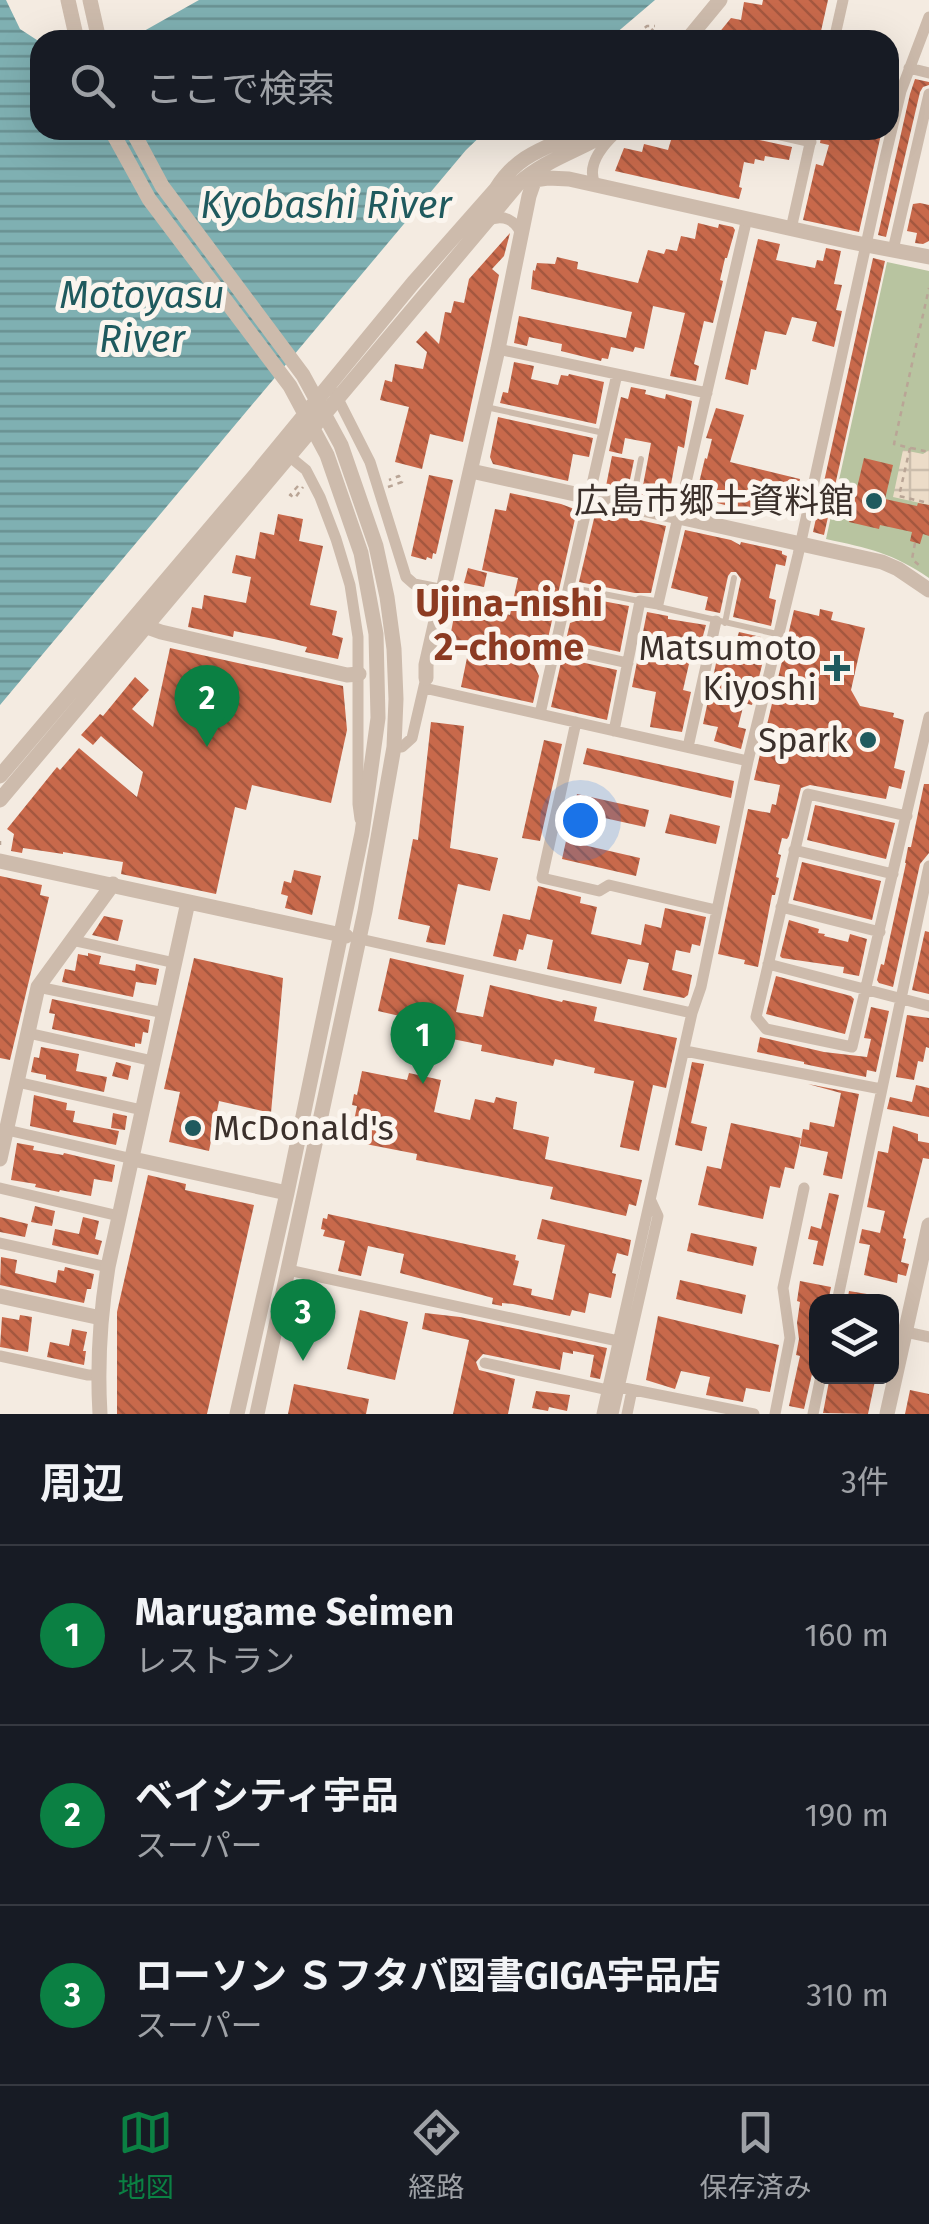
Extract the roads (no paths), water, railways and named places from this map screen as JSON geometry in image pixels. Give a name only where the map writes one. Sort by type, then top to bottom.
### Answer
[{"type":"street","points":[[68,0],[75,30]]},
{"type":"street","points":[[90,0],[97,30]]},
{"type":"street","points":[[699,30],[720,0]]},
{"type":"street","points":[[836,30],[843,0]]},
{"type":"street","points":[[899,84],[929,18]]},
{"type":"street","points":[[909,68],[929,73]]},
{"type":"street","points":[[893,250],[929,94]]},
{"type":"street","points":[[116,140],[149,199],[290,386],[327,455],[360,553],[396,699],[394,747],[360,939],[257,1414]]},
{"type":"street","points":[[137,140],[162,186],[302,375],[341,446],[376,546],[387,597],[386,650],[362,833],[237,1414]]},
{"type":"street","points":[[334,392],[413,283],[496,189],[506,172],[531,153],[562,140]]},
{"type":"street","points":[[481,228],[570,140]]},
{"type":"street","points":[[413,283],[458,243],[501,192],[540,167],[596,140]]},
{"type":"street","points":[[595,184],[592,167],[608,140]]},
{"type":"street","points":[[791,228],[811,140]]},
{"type":"street","points":[[627,1414],[620,1389],[618,1341],[800,543],[886,140]]},
{"type":"street","points":[[540,167],[554,167],[569,178],[929,257]]},
{"type":"street","points":[[394,747],[402,747],[412,738],[540,167]]},
{"type":"street","points":[[540,167],[569,178]]},
{"type":"street","points":[[0,800],[141,622],[334,392],[486,222],[501,217],[515,223],[522,237]]},
{"type":"street","points":[[614,731],[640,600],[658,604],[747,218]]},
{"type":"street","points":[[498,348],[707,394]]},
{"type":"street","points":[[540,714],[617,374]]},
{"type":"street","points":[[334,392],[370,462],[406,577],[414,584],[444,590]]},
{"type":"street","points":[[284,452],[306,470],[320,497],[350,585],[358,636],[358,804],[362,833]]},
{"type":"street","points":[[471,471],[890,565],[929,590]]},
{"type":"street","points":[[141,622],[161,632],[347,675],[359,674]]},
{"type":"street","points":[[0,776],[141,622]]},
{"type":"street","points":[[688,747],[720,622]]},
{"type":"street","points":[[555,647],[628,663]]},
{"type":"street","points":[[425,683],[540,714],[748,761]]},
{"type":"street","points":[[907,816],[808,794],[756,1017],[766,1029],[852,1047],[894,874],[907,816],[929,717]]},
{"type":"street","points":[[576,722],[542,878],[599,891],[609,885],[716,910]]},
{"type":"street","points":[[794,850],[894,874]]},
{"type":"street","points":[[0,861],[692,1013]]},
{"type":"street","points":[[839,1294],[929,866]]},
{"type":"street","points":[[0,1159],[38,986],[113,884]]},
{"type":"street","points":[[100,1414],[101,1318],[108,1267],[188,902]]},
{"type":"street","points":[[781,908],[880,932]]},
{"type":"street","points":[[71,940],[175,963]]},
{"type":"street","points":[[768,964],[929,1006]]},
{"type":"street","points":[[38,986],[164,1013]]},
{"type":"street","points":[[28,1034],[153,1061]]},
{"type":"street","points":[[685,1051],[881,1089]]},
{"type":"street","points":[[17,1082],[142,1110]]},
{"type":"street","points":[[6,1130],[287,1192]]},
{"type":"street","points":[[0,1188],[119,1216]]},
{"type":"street","points":[[775,1414],[790,1338],[783,1288],[804,1188]]},
{"type":"street","points":[[613,1414],[658,1216],[651,1201]]},
{"type":"street","points":[[899,1328],[929,1225]]},
{"type":"street","points":[[0,1243],[108,1267]]},
{"type":"street","points":[[288,1270],[618,1341]]},
{"type":"street","points":[[0,1296],[101,1318]]},
{"type":"street","points":[[899,1331],[929,1338]]},
{"type":"street","points":[[0,1356],[98,1375]]},
{"type":"street","points":[[485,1364],[754,1414]]},
{"type":"street","points":[[813,1414],[819,1384]]},
{"type":"street","points":[[888,1414],[892,1384]]},
{"type":"street","points":[[602,1414],[620,1389]]},
{"type":"lane","points":[[485,407],[604,434]]},
{"type":"lane","points":[[631,506],[641,459]]},
{"type":"lane","points":[[720,622],[734,578]]},
{"type":"lane","points":[[568,587],[640,600]]},
{"type":"lane","points":[[658,604],[777,634]]},
{"type":"water","name":"Motoyasu River","points":[[0,0],[6,0],[20,29],[30,36],[30,140],[476,140],[466,150],[0,705]]},
{"type":"water","points":[[199,0],[655,0],[620,30],[146,30]]},
{"type":"place","name":"広島市郷土資料館","points":[[874,501]]},
{"type":"place","name":"Matsumoto Kiyoshi","points":[[837,668]]},
{"type":"place","name":"Spark","points":[[868,740]]},
{"type":"place","name":"ベイシティ宇品","points":[[207,747]]},
{"type":"place","name":"Marugame Seimen","points":[[423,1084]]},
{"type":"place","name":"McDonald's","points":[[193,1128]]},
{"type":"place","name":"ローソン Ｓフタバ図書GIGA宇品店","points":[[303,1361]]},
{"type":"district","name":"Ujina-nishi 2-chome","points":[[509,624]]},
{"type":"water label","name":"Kyobashi River","points":[[326,205]]}]
